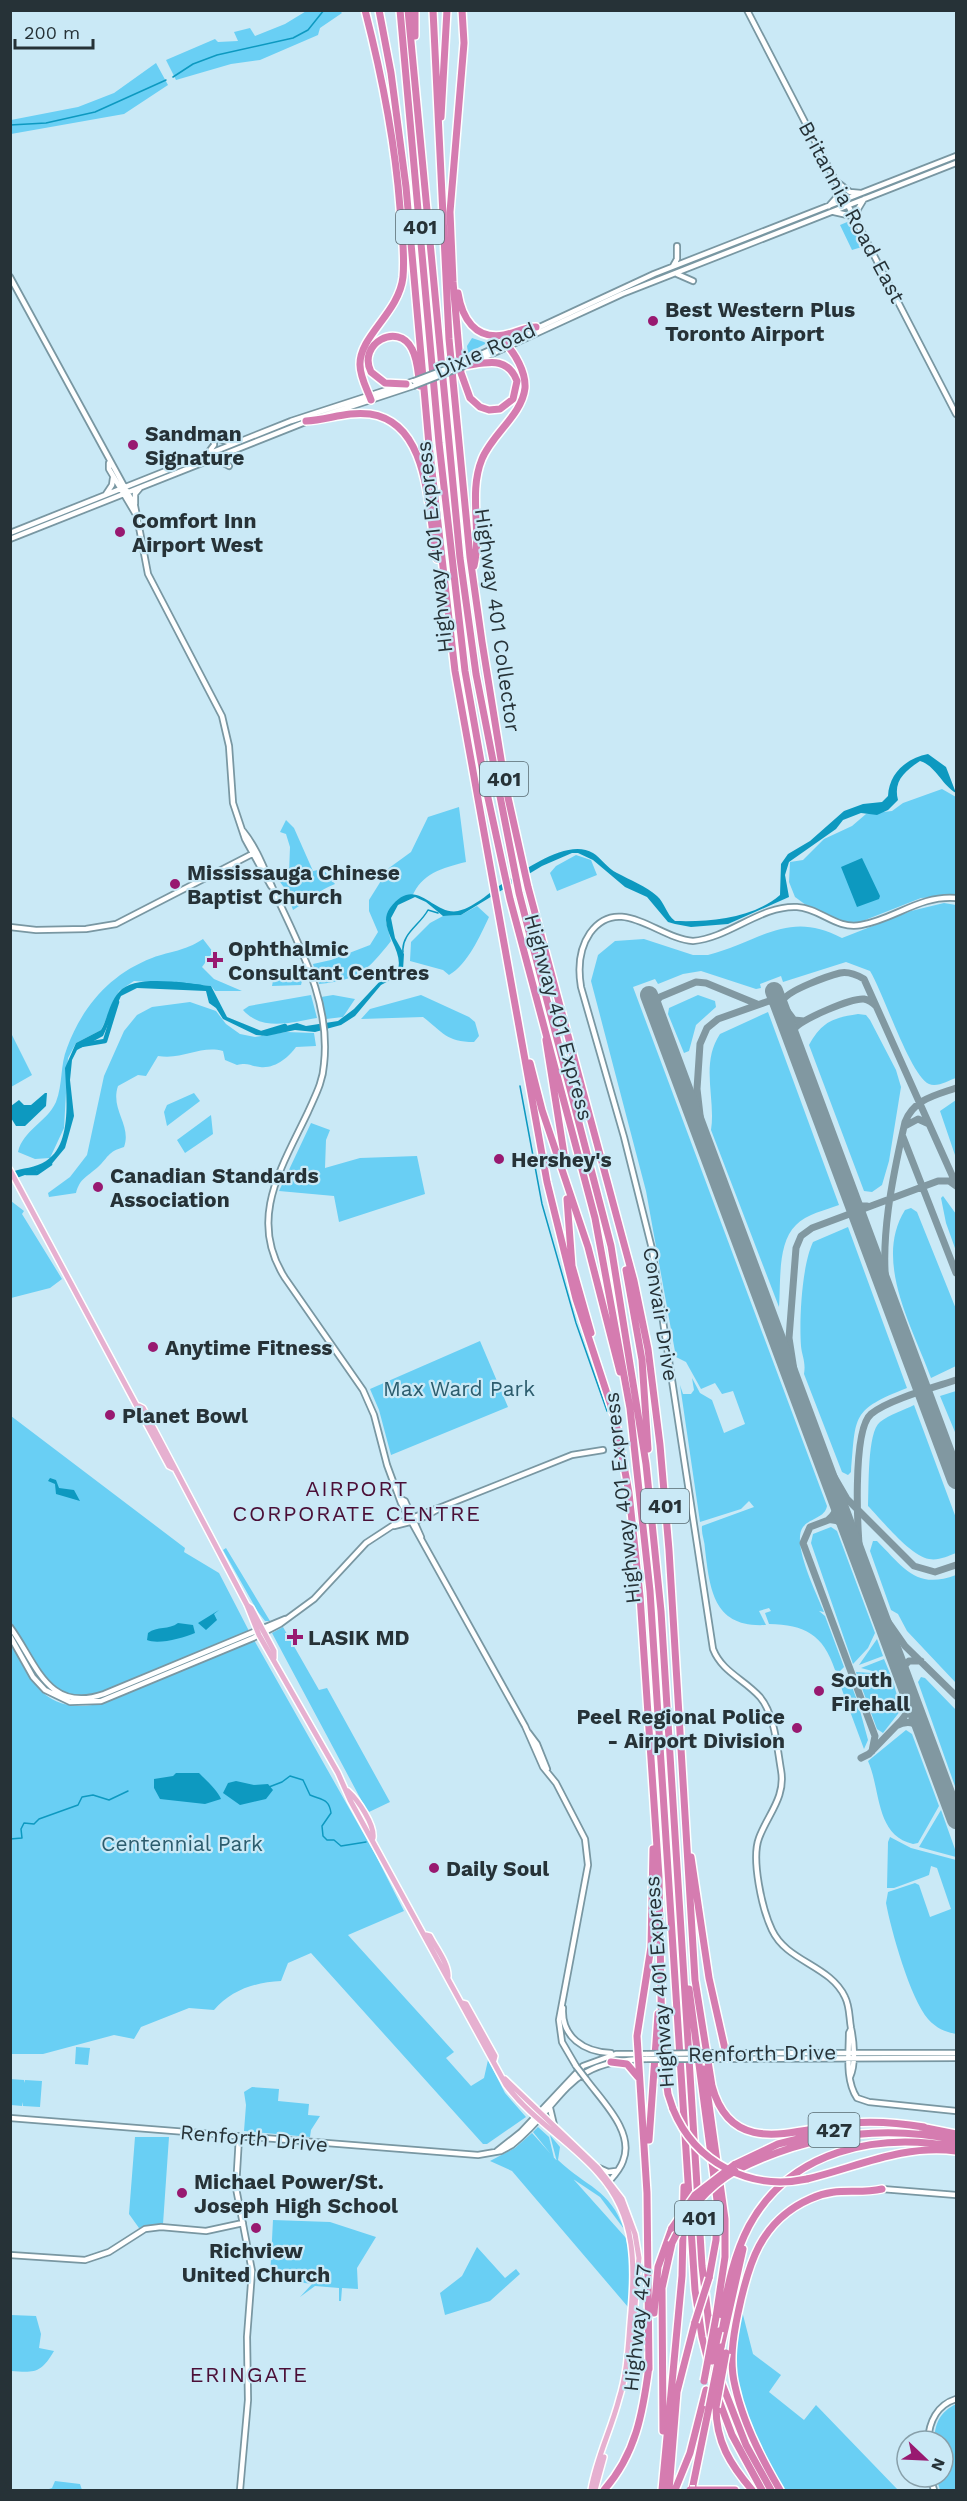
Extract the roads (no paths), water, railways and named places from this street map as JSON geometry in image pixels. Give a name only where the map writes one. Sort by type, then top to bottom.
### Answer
[{"type":"highway","points":[[365,10],[390,118],[404,261],[403,278],[395,304],[364,346],[361,354],[361,372],[370,398]]},
{"type":"highway","name":"Highway 401 Express","points":[[400,10],[439,443],[465,670],[485,784],[510,899],[544,1028],[555,1059],[595,1218],[617,1326],[632,1427],[650,1582],[685,2139]]},
{"type":"highway","name":"Highway 401 Express","points":[[408,10],[460,558],[476,674],[519,893],[611,1246],[646,1464],[658,1569],[682,1933]]},
{"type":"highway","points":[[414,74],[415,10]]},
{"type":"highway","name":"Highway 401 Collector","points":[[433,10],[449,339],[473,571],[490,701],[528,887],[634,1281],[648,1348],[660,1445],[698,2007]]},
{"type":"highway","points":[[439,141],[447,10]]},
{"type":"highway","points":[[462,10],[465,43],[451,192],[452,255],[460,365],[466,389],[476,404],[489,410],[504,408],[513,399],[517,381],[506,366],[489,361],[464,364]]},
{"type":"highway","name":"401","points":[[379,12],[391,73],[406,187],[445,597],[517,1017]]},
{"type":"highway","points":[[452,255],[461,312],[469,324],[480,332],[492,336],[536,327]]},
{"type":"highway","points":[[411,384],[385,382],[371,372],[368,356],[372,345],[381,338],[397,337],[412,348],[426,412]]},
{"type":"highway","points":[[473,571],[476,557],[476,490],[481,460],[519,405],[525,387],[521,368],[506,344]]},
{"type":"highway","points":[[306,421],[343,414],[369,414],[395,423],[406,433],[415,449],[422,471],[445,597]]},
{"type":"highway","points":[[517,1017],[562,1248],[576,1299],[599,1365]]},
{"type":"highway","points":[[517,1017],[542,1110],[602,1293],[632,1427]]},
{"type":"highway","points":[[544,1028],[565,1160]]},
{"type":"highway","points":[[567,1199],[572,1266],[599,1365]]},
{"type":"highway","points":[[614,1213],[642,1360],[648,1441],[646,1464]]},
{"type":"highway","name":"401","points":[[599,1365],[615,1418],[629,1493],[640,1596],[662,1951]]},
{"type":"highway","points":[[684,1804],[707,1969],[726,2056]]},
{"type":"highway","points":[[649,2369],[647,2193],[645,2132],[638,2077],[638,2019],[651,1947],[654,1813]]},
{"type":"highway","points":[[669,2490],[677,2392],[709,2278],[716,2240],[717,2206],[682,1933]]},
{"type":"highway","name":"401","points":[[682,1933],[706,2311],[715,2356],[733,2415],[771,2490]]},
{"type":"highway","points":[[662,1951],[662,2049],[666,2085],[673,2109],[691,2140],[724,2168],[764,2181],[807,2179],[903,2152],[957,2149]]},
{"type":"highway","points":[[647,2193],[662,1951]]},
{"type":"highway","points":[[698,2007],[714,2094],[724,2114],[741,2128],[756,2134],[772,2135],[860,2123],[894,2123],[924,2127]]},
{"type":"highway","points":[[697,2426],[724,2265],[725,2219],[702,2061],[698,2007]]},
{"type":"highway","points":[[611,2062],[627,2064],[638,2077]]},
{"type":"highway","name":"Highway 427","points":[[604,2490],[616,2476],[637,2435],[649,2369],[658,2267],[672,2228],[701,2189],[735,2167],[778,2144],[820,2132],[870,2126],[924,2127],[957,2134]]},
{"type":"highway","points":[[662,2487],[661,2300],[665,2264],[672,2243],[685,2219],[702,2197],[735,2167],[788,2148],[838,2135],[906,2133],[957,2140]]},
{"type":"highway","points":[[662,2487],[682,2276],[685,2139]]},
{"type":"highway","name":"401","points":[[685,2139],[696,2297],[704,2347],[729,2426],[762,2490]]},
{"type":"highway","name":"427","points":[[675,2490],[682,2477],[697,2426],[740,2246],[761,2207],[792,2176],[813,2162],[852,2147],[911,2142],[957,2149]]},
{"type":"highway","points":[[724,2350],[747,2262],[758,2240],[774,2220],[794,2204],[819,2192],[847,2186],[882,2189]]},
{"type":"highway","points":[[780,2490],[748,2427],[734,2381],[734,2338],[750,2261],[772,2226],[803,2202],[835,2191],[882,2189]]},
{"type":"highway","points":[[735,2490],[692,2490],[712,2407],[744,2248],[756,2221],[775,2192]]},
{"type":"highway","points":[[712,2407],[725,2454],[752,2490]]},
{"type":"main road","points":[[10,1170],[347,1791],[365,1815],[374,1833],[373,1838],[426,1935],[430,1936],[438,1950],[448,1971],[448,1977],[462,2003],[466,2004],[517,2100],[565,2139],[610,2184]]},
{"type":"main road","points":[[538,2116],[556,2127],[565,2139]]},
{"type":"main road","points":[[574,2148],[598,2168],[622,2199],[635,2234],[639,2267],[628,2378],[593,2490]]},
{"type":"street","name":"Britannia Road East","points":[[747,10],[957,414]]},
{"type":"street","name":"Dixie Road","points":[[864,196],[957,156]]},
{"type":"street","name":"Dixie Road","points":[[10,539],[306,421],[464,364],[608,300],[846,203],[957,163]]},
{"type":"street","points":[[835,182],[850,192],[864,196],[858,208],[856,222]]},
{"type":"street","points":[[835,182],[836,198],[830,210],[853,216]]},
{"type":"street","name":"Dixie Road","points":[[506,344],[536,327],[671,268],[830,210]]},
{"type":"street","points":[[671,268],[677,259],[677,246]]},
{"type":"street","points":[[675,273],[693,281]]},
{"type":"street","points":[[10,277],[109,463],[119,477],[122,488]]},
{"type":"street","name":"Dixie Road","points":[[10,532],[291,421],[370,398]]},
{"type":"street","points":[[207,454],[216,438],[234,443]]},
{"type":"street","points":[[205,461],[220,461],[229,466]]},
{"type":"street","points":[[109,463],[113,475],[136,514],[145,562],[153,585],[222,716],[229,746],[231,791],[243,831],[273,888],[309,966],[318,1000],[324,1038],[325,1064],[320,1086],[271,1195],[268,1208],[268,1230],[277,1266],[366,1396],[374,1415],[390,1475],[401,1499],[528,1732],[537,1744],[547,1769],[578,1822],[588,1851],[588,1865],[560,2007],[560,2033],[566,2052],[623,2133],[626,2149],[620,2167],[610,2184]]},
{"type":"street","points":[[106,494],[112,485],[113,475]]},
{"type":"street","points":[[119,477],[137,481]]},
{"type":"street","points":[[132,506],[140,488]]},
{"type":"street","points":[[113,499],[132,506]]},
{"type":"street","points":[[10,927],[36,930],[86,929],[116,924],[254,853]]},
{"type":"street","name":"Convair Drive","points":[[957,898],[928,899],[873,922],[857,926],[838,923],[812,910],[790,907],[693,940],[679,938],[632,918],[615,917],[598,925],[589,934],[583,947],[579,968],[581,987],[624,1137],[652,1250],[713,1649],[724,1667],[759,1696],[772,1721],[782,1787],[759,1838],[755,1857],[768,1918],[775,1935],[784,1947],[828,1977],[842,1992],[850,2013],[850,2077],[851,2087],[857,2098],[869,2102],[957,2111]]},
{"type":"street","points":[[10,1636],[36,1682],[64,1701],[95,1703],[261,1632],[285,1619],[314,1599],[356,1551],[394,1526],[573,1455],[603,1450]]},
{"type":"street","points":[[10,1627],[38,1675],[54,1690],[66,1695],[96,1697],[144,1681]]},
{"type":"street","points":[[566,1979],[562,2012],[571,2036],[587,2049],[616,2054]]},
{"type":"street","name":"Convair Drive","points":[[851,2029],[849,2036],[851,2055]]},
{"type":"street","points":[[834,2052],[843,2047],[849,2036]]},
{"type":"street","name":"Renforth Drive","points":[[726,2056],[834,2052],[851,2055],[957,2058]]},
{"type":"street","name":"Renforth Drive","points":[[10,2118],[466,2155],[497,2151],[538,2116],[584,2066],[616,2054],[647,2057],[957,2053]]},
{"type":"street","name":"Renforth Drive","points":[[554,2099],[581,2074],[611,2062],[638,2057]]},
{"type":"street","points":[[548,2106],[556,2127]]},
{"type":"street","points":[[239,2137],[236,2186],[252,2271],[246,2337],[248,2400],[240,2490]]},
{"type":"street","points":[[598,2168],[610,2173],[620,2167]]},
{"type":"street","points":[[882,2189],[957,2195]]},
{"type":"street","points":[[10,2255],[85,2260],[109,2252],[145,2229],[161,2227],[206,2231],[243,2223]]},
{"type":"street","points":[[929,2429],[935,2415],[944,2405],[957,2399]]},
{"type":"waterway","points":[[173,77],[193,64],[217,55],[293,38],[308,30],[324,10]]},
{"type":"waterway","points":[[10,125],[46,123],[95,112],[166,80]]},
{"type":"waterway","points":[[403,952],[405,940],[428,910],[438,913]]},
{"type":"waterway","points":[[176,984],[201,987]]},
{"type":"waterway","points":[[81,1045],[105,1041],[117,1002]]},
{"type":"waterway","points":[[262,1033],[285,1026]]},
{"type":"waterway","points":[[520,1086],[542,1204],[576,1323],[607,1411]]},
{"type":"waterway","points":[[26,1173],[37,1173],[50,1164]]},
{"type":"waterway","points":[[269,1787],[290,1776],[303,1780],[310,1795],[324,1800],[330,1808],[331,1813],[322,1826],[323,1836],[327,1840],[334,1840],[341,1846],[366,1842]]},
{"type":"waterway","points":[[10,1839],[22,1838],[21,1829],[24,1823],[34,1824],[39,1819],[78,1805],[82,1797],[93,1795],[109,1800],[128,1791]]},
{"type":"place","name":"Best Western Plus Toronto Airport","points":[[653,321]]},
{"type":"place","name":"Sandman Signature","points":[[133,445]]},
{"type":"place","name":"Comfort Inn Airport West","points":[[120,532]]},
{"type":"place","name":"Mississauga Chinese Baptist Church","points":[[175,884]]},
{"type":"place","name":"Ophthalmic Consultant Centres","points":[[215,960]]},
{"type":"place","name":"Hershey's","points":[[499,1159]]},
{"type":"place","name":"Canadian Standards Association","points":[[98,1187]]},
{"type":"place","name":"Anytime Fitness","points":[[153,1347]]},
{"type":"place","name":"Planet Bowl","points":[[110,1415]]},
{"type":"place","name":"LASIK MD","points":[[295,1637]]},
{"type":"place","name":"South Firehall","points":[[819,1691]]},
{"type":"place","name":"Peel Regional Police - Airport Division","points":[[797,1728]]},
{"type":"place","name":"Daily Soul","points":[[434,1868]]},
{"type":"place","name":"Michael Power/St. Joseph High School","points":[[182,2193]]},
{"type":"place","name":"Richview United Church","points":[[256,2228]]},
{"type":"district","name":"AIRPORT CORPORATE CENTRE","points":[[357,1500]]},
{"type":"district","name":"ERINGATE","points":[[249,2374]]},
{"type":"park label","name":"Max Ward Park","points":[[459,1388]]},
{"type":"park label","name":"Centennial Park","points":[[182,1843]]}]
